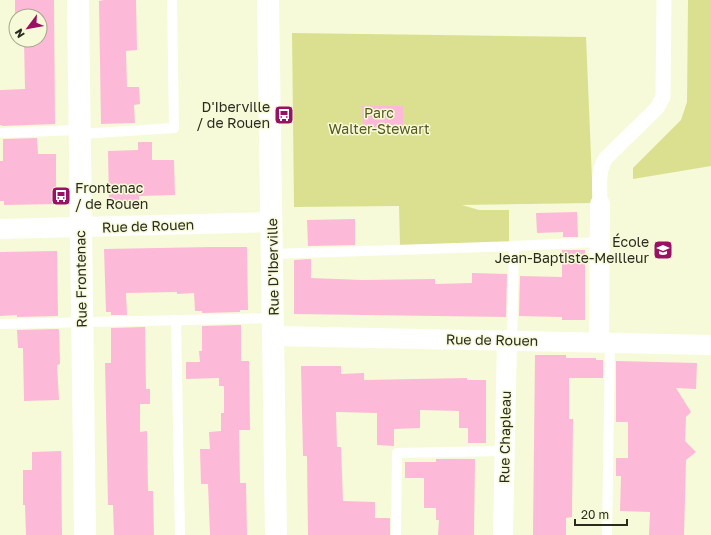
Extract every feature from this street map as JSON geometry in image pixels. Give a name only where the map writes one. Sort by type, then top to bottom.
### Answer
[{"type":"main road","name":"Rue Frontenac","points":[[78,0],[85,535]]},
{"type":"main road","name":"Rue D'Iberville","points":[[268,0],[276,535]]},
{"type":"street","points":[[604,343],[600,242],[600,171],[606,158],[657,108],[663,98],[664,0]]},
{"type":"street","name":"Rue de Rouen","points":[[0,229],[272,222]]},
{"type":"street","name":"Rue de Rouen","points":[[274,327],[510,340],[711,345]]},
{"type":"street","name":"Rue Chapleau","points":[[503,535],[504,451],[510,340]]},
{"type":"lane","points":[[0,133],[80,132],[174,128],[172,0]]},
{"type":"lane","points":[[272,254],[600,242]]},
{"type":"lane","points":[[510,340],[514,246]]},
{"type":"lane","points":[[176,320],[180,535]]},
{"type":"lane","points":[[0,324],[176,320],[274,327]]},
{"type":"lane","points":[[604,343],[607,535]]},
{"type":"lane","points":[[396,535],[397,453],[504,451]]},
{"type":"green space","points":[[688,0],[711,0],[711,166],[633,179],[633,168],[681,120],[687,102]]},
{"type":"green space","name":"Parc Walter-Stewart","points":[[292,33],[586,37],[593,203],[462,205],[479,210],[509,210],[509,244],[400,246],[399,206],[294,207]]},
{"type":"building","points":[[15,0],[54,0],[55,124],[0,125],[0,90],[25,89],[24,48],[48,48],[48,8],[15,8]]},
{"type":"building","points":[[136,0],[137,50],[126,51],[127,87],[139,87],[140,104],[134,105],[135,123],[101,124],[99,1]]},
{"type":"building","points":[[362,106],[403,106],[403,127],[382,127],[382,130],[363,130]]},
{"type":"building","points":[[37,138],[38,154],[56,154],[56,204],[4,205],[4,201],[0,201],[0,161],[3,161],[3,139]]},
{"type":"building","points":[[138,142],[152,142],[152,160],[174,160],[175,195],[139,196],[139,201],[109,202],[108,151],[138,150]]},
{"type":"building","points":[[577,212],[578,237],[563,237],[563,232],[537,233],[536,213]]},
{"type":"building","points":[[355,219],[355,245],[308,246],[307,220]]},
{"type":"building","points":[[247,247],[248,310],[240,310],[240,312],[202,313],[202,311],[195,311],[194,293],[177,294],[177,292],[126,293],[127,315],[111,315],[111,312],[106,312],[104,249]]},
{"type":"building","points":[[562,250],[585,250],[585,320],[562,320],[562,317],[519,316],[520,276],[562,277]]},
{"type":"building","points":[[57,251],[58,316],[0,316],[0,252]]},
{"type":"building","points":[[311,259],[311,278],[362,280],[435,279],[435,284],[472,283],[472,273],[507,274],[506,317],[294,314],[294,260]]},
{"type":"building","points":[[241,325],[241,361],[249,361],[250,430],[239,430],[240,483],[246,483],[247,535],[210,535],[208,484],[201,484],[200,449],[210,449],[209,432],[221,431],[221,413],[224,413],[224,386],[219,386],[219,378],[186,379],[186,362],[200,362],[199,351],[202,351],[202,326]]},
{"type":"building","points":[[145,327],[146,389],[150,389],[150,404],[140,404],[140,432],[147,431],[148,491],[153,491],[154,535],[114,535],[113,505],[108,505],[105,363],[111,363],[111,328]]},
{"type":"building","points":[[58,329],[60,364],[57,365],[59,400],[24,401],[23,348],[18,348],[17,330]]},
{"type":"building","points":[[535,355],[566,355],[566,358],[596,358],[596,360],[603,360],[603,378],[569,378],[569,419],[573,419],[572,517],[566,518],[566,535],[533,535]]},
{"type":"building","points":[[616,361],[697,363],[696,389],[676,388],[691,412],[686,417],[685,441],[696,452],[686,460],[684,535],[649,535],[650,512],[620,511],[621,476],[616,476],[616,458],[628,458],[628,422],[616,422]]},
{"type":"building","points":[[301,366],[341,366],[341,374],[364,373],[364,380],[467,378],[467,380],[486,380],[486,443],[468,443],[468,428],[459,428],[459,411],[420,410],[420,428],[394,429],[394,446],[377,445],[377,413],[336,412],[337,447],[341,447],[343,501],[375,502],[375,518],[390,518],[390,535],[308,535],[307,456],[303,456]]},
{"type":"building","points":[[61,451],[62,535],[26,535],[25,505],[23,505],[23,470],[32,470],[32,452]]},
{"type":"building","points":[[436,459],[475,459],[474,535],[438,535],[439,520],[436,520],[436,508],[424,508],[424,478],[405,478],[405,462],[436,462]]},
{"type":"place","name":"D'Iberville / de Rouen","points":[[284,115]]},
{"type":"place","name":"Frontenac / de Rouen","points":[[61,196]]},
{"type":"place","name":"École Jean-Baptiste-Meilleur","points":[[663,250]]}]
